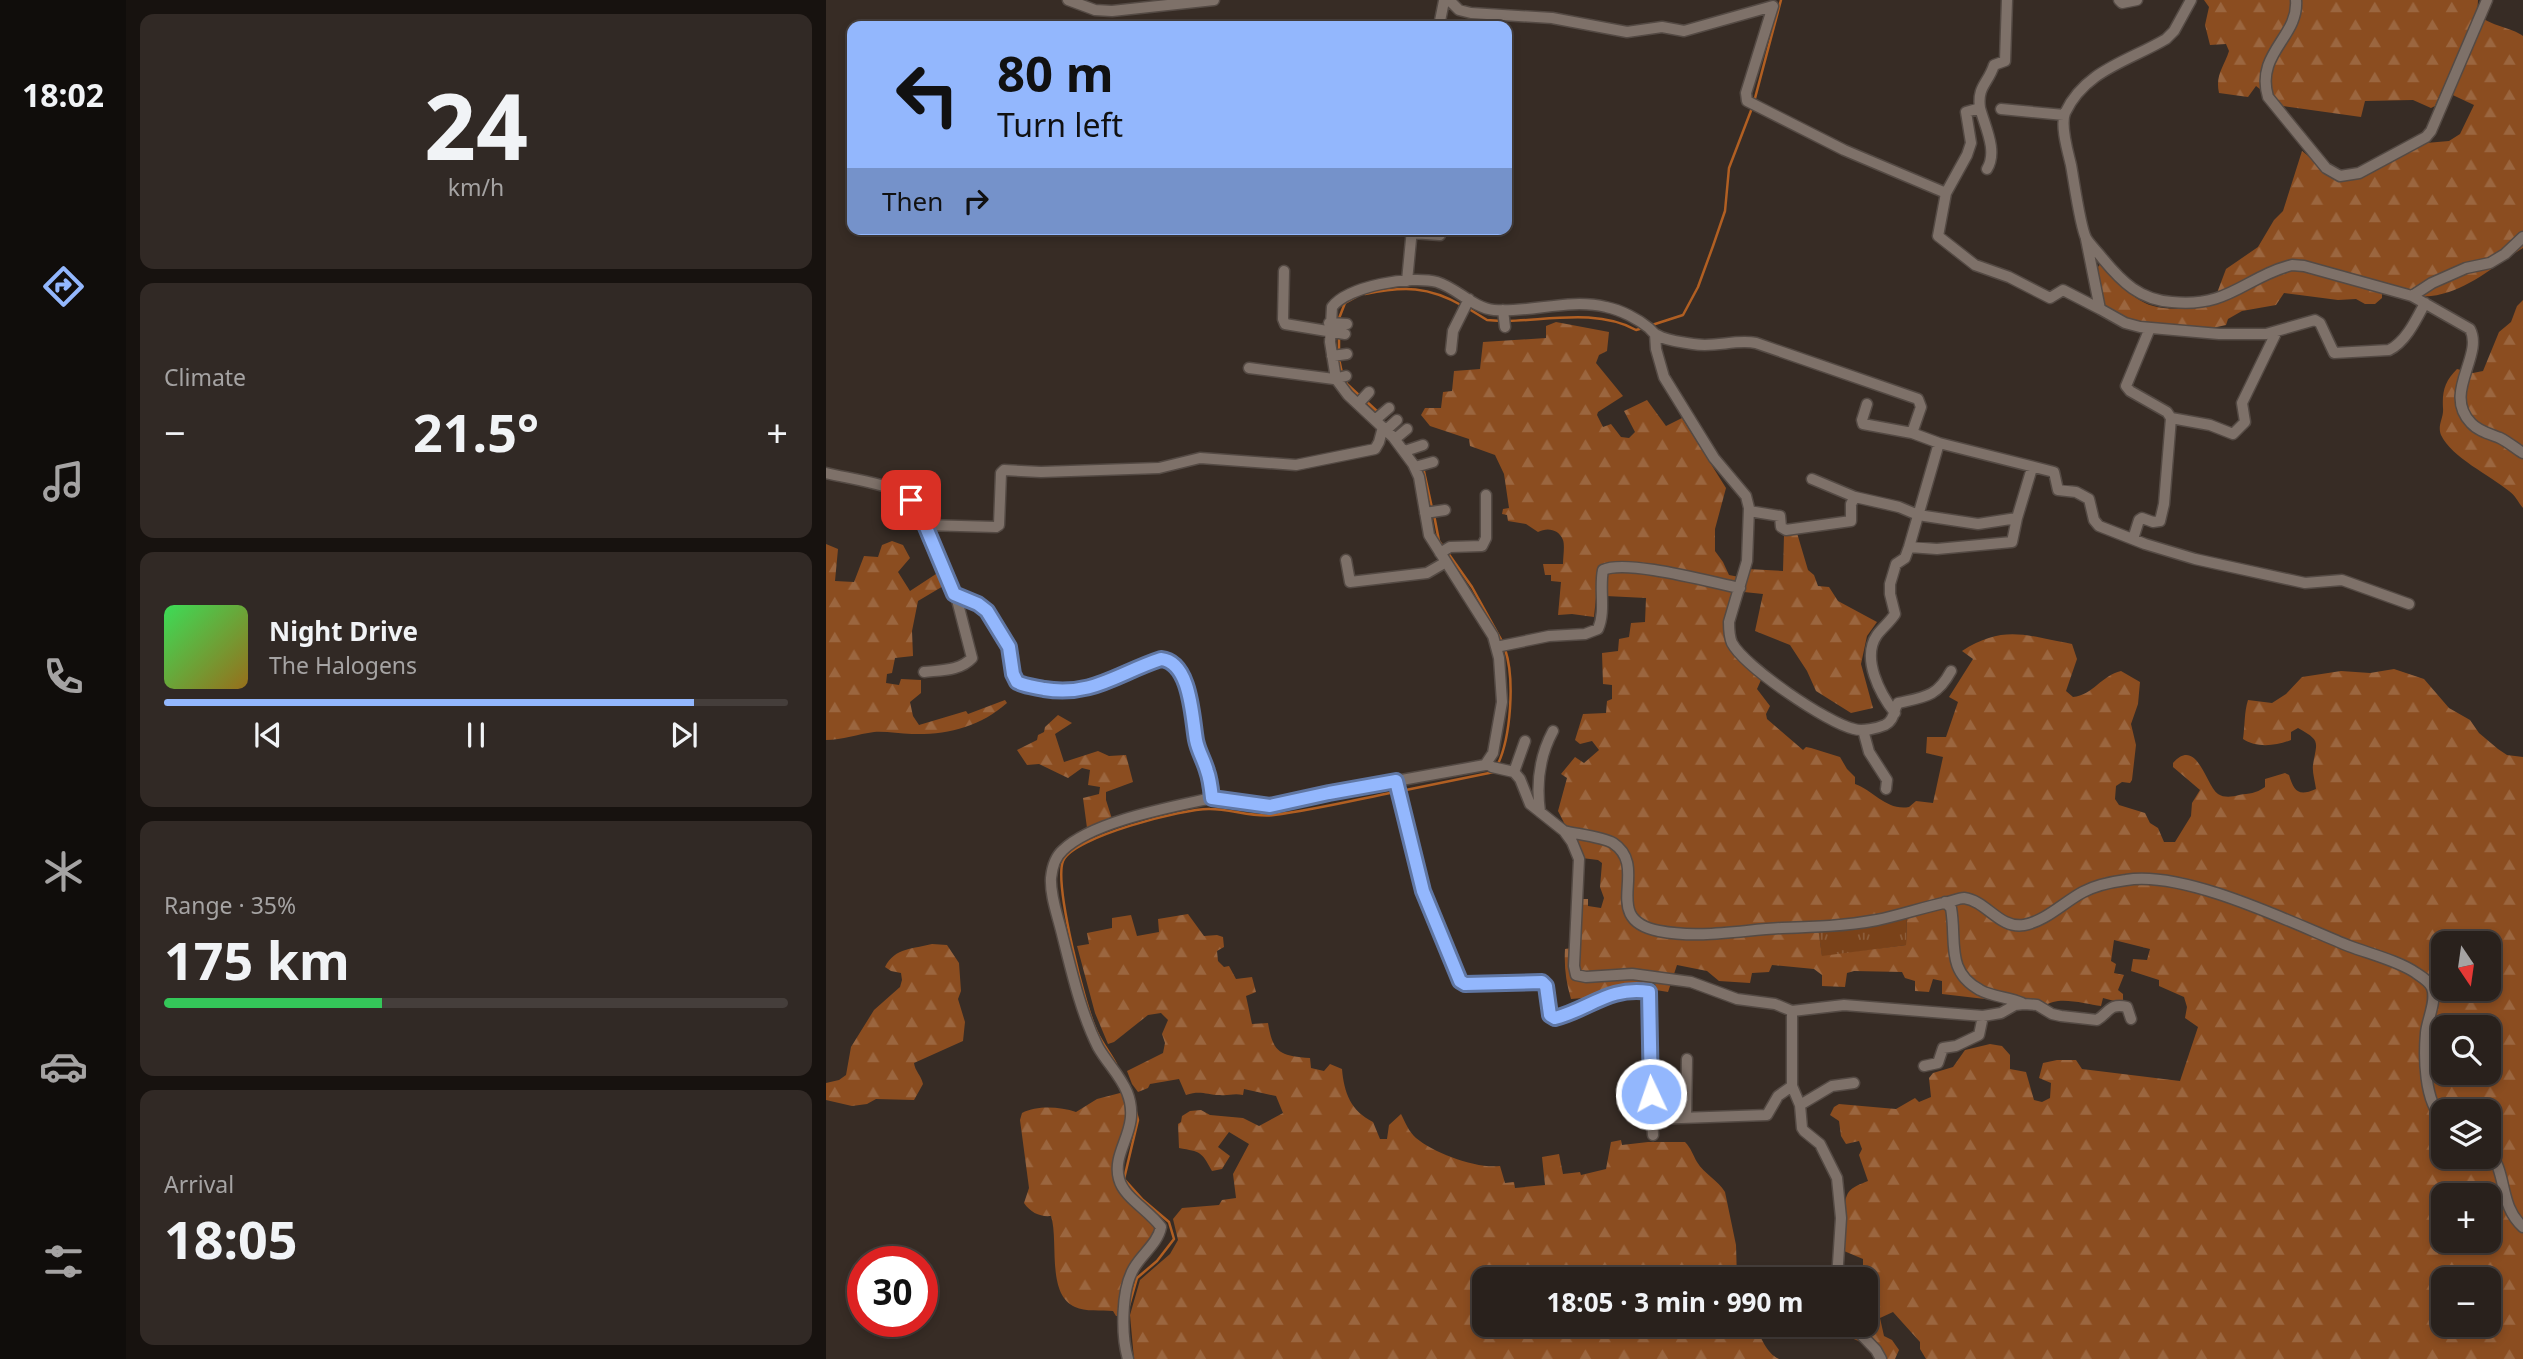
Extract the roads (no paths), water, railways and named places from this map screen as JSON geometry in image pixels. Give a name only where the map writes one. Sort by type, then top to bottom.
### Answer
[{"type":"street","points":[[1068,0],[1095,10],[1112,11],[1214,0]]},
{"type":"street","points":[[1987,169],[1993,152],[1980,108],[1980,90],[1994,65],[2005,61],[2007,0]]},
{"type":"street","points":[[2119,0],[2122,3],[2137,0]]},
{"type":"street","points":[[2099,309],[2069,158],[2064,115],[2083,86],[2094,76],[2166,39],[2174,31],[2191,0]]},
{"type":"street","points":[[2296,0],[2297,14],[2265,74],[2268,97],[2326,168],[2340,176],[2359,173],[2426,137],[2431,131],[2487,0]]},
{"type":"street","points":[[1440,21],[1447,1],[1459,10],[1471,13],[1552,18],[1627,32],[1662,27],[1684,31],[1774,3]]},
{"type":"street","points":[[1774,3],[1746,93],[1746,101],[1844,150],[1946,193]]},
{"type":"street","points":[[1980,108],[1966,112],[1971,143],[1946,193],[1938,236],[1975,265],[2009,277],[2050,298],[2063,290],[2125,323],[2219,334],[2277,331],[2315,320],[2320,323],[2334,353],[2396,347],[2425,303]]},
{"type":"street","points":[[2001,109],[2064,115]]},
{"type":"street","points":[[1407,281],[1412,235]]},
{"type":"street","points":[[2085,237],[2118,277],[2132,289],[2153,299],[2207,302],[2222,298],[2292,265],[2412,296],[2470,329],[2474,345],[2462,380],[2461,399],[2466,417],[2477,428],[2523,453]]},
{"type":"street","points":[[2412,296],[2432,283],[2466,268],[2490,263],[2505,254],[2523,237]]},
{"type":"street","points":[[1284,271],[1283,322],[1339,328]]},
{"type":"street","points":[[1912,433],[1921,407],[1918,399],[1756,343],[1745,341],[1698,345],[1653,332],[1640,322],[1609,307],[1556,305],[1504,319],[1482,307],[1466,305],[1436,282],[1407,281],[1332,307],[1339,328],[1341,377],[1348,395],[1364,398],[1414,447],[1424,465],[1436,511],[1429,535],[1445,553],[1488,628],[1503,645],[1502,702],[1493,753],[1499,768],[1530,804],[1564,831],[1579,859],[1574,966],[1576,975],[1586,977],[1632,974],[1691,982],[1737,999],[1775,1004],[1792,1011],[1844,1005],[1983,1016],[2001,1013],[2015,1004],[2024,1004],[2037,1005],[2061,1016],[2097,1020],[2108,1009],[2119,1005],[2127,1007],[2131,1019]]},
{"type":"street","points":[[1451,350],[1453,331],[1466,305]]},
{"type":"street","points":[[2133,539],[2138,520],[2157,523],[2162,518],[2171,418],[2167,412],[2126,386],[2150,328]]},
{"type":"street","points":[[2171,418],[2210,425],[2233,434],[2245,422],[2242,403],[2277,331]]},
{"type":"street","points":[[1653,332],[1664,377],[1714,458],[1746,496],[1749,511],[1747,561],[1729,622],[1733,644],[1759,670],[1804,704],[1854,730],[1885,725],[1891,720],[1898,703],[1929,697],[1937,691],[1951,671]]},
{"type":"street","points":[[1249,369],[1341,377]]},
{"type":"street","points":[[1867,404],[1863,424],[1912,433],[1939,443],[2054,472],[2058,490],[2076,492],[2089,499],[2095,522],[2099,526],[2133,539],[2196,559],[2305,583],[2342,580],[2409,604]]},
{"type":"street","points":[[925,525],[999,525],[1001,473],[1004,470],[1041,472],[1159,468],[1200,458],[1296,465],[1375,449],[1387,421]]},
{"type":"street","points":[[1895,713],[1871,664],[1870,649],[1877,635],[1895,614],[1890,584],[1896,564],[1904,559],[1909,547],[1939,443]]},
{"type":"street","points":[[1909,547],[1937,549],[2012,542],[2032,468]]},
{"type":"street","points":[[826,473],[897,490],[916,506],[956,596],[972,658],[970,662],[954,669],[924,672]]},
{"type":"street","points":[[1812,479],[1855,497],[1899,507],[1918,515],[1978,524],[2017,518]]},
{"type":"street","points":[[1346,560],[1350,582],[1427,573],[1445,553],[1483,544],[1486,538],[1486,495]]},
{"type":"street","points":[[1749,511],[1780,516],[1783,529],[1799,528],[1851,521],[1851,504],[1855,497]]},
{"type":"street","points":[[1503,645],[1549,636],[1585,634],[1598,629],[1602,604],[1602,576],[1603,570],[1607,568],[1627,566],[1740,588]]},
{"type":"street","points":[[956,596],[978,604],[987,611],[1009,647],[1014,680],[1020,684],[1057,691],[1076,691],[1108,682],[1161,659],[1169,660],[1189,692],[1196,739],[1208,773],[1212,798]]},
{"type":"street","points":[[1863,730],[1869,752],[1887,780],[1886,789]]},
{"type":"street","points":[[1540,812],[1538,797],[1541,761],[1553,731]]},
{"type":"street","points":[[1128,1359],[1124,1345],[1128,1281],[1132,1270],[1153,1243],[1161,1227],[1152,1214],[1127,1194],[1119,1180],[1118,1165],[1132,1120],[1129,1097],[1098,1046],[1084,1011],[1063,937],[1051,881],[1055,859],[1078,838],[1159,809],[1212,798],[1270,806],[1475,768],[1499,768],[1525,741]]},
{"type":"street","points":[[1397,783],[1423,891],[1460,981],[1465,984],[1542,982],[1546,986],[1550,1015],[1555,1018],[1619,992],[1631,989],[1649,992]]},
{"type":"street","points":[[1564,831],[1611,842],[1621,852],[1628,867],[1630,917],[1638,925],[1659,931],[1690,934],[1852,924],[1965,898],[1998,919],[2020,926],[2031,923],[2084,891],[2106,883],[2154,878],[2234,900],[2408,968],[2432,987],[2425,1056],[2432,1099]]},
{"type":"street","points":[[1945,902],[1951,908],[1957,968],[1963,979],[1982,992],[2008,997],[2024,1004]]},
{"type":"street","points":[[1651,978],[1649,992],[1653,1135]]},
{"type":"street","points":[[1792,1011],[1792,1086],[1800,1105],[1804,1132],[1820,1144],[1838,1178],[1841,1218],[1838,1267]]},
{"type":"street","points":[[1924,1066],[1938,1063],[1941,1049],[1956,1046],[1979,1035],[1983,1016]]},
{"type":"street","points":[[1686,1117],[1688,1059]]},
{"type":"street","points":[[1800,1105],[1832,1086],[1854,1083]]},
{"type":"street","points":[[1653,1119],[1767,1115],[1778,1096],[1792,1086]]},
{"type":"street","points":[[2499,1169],[2509,1206],[2523,1227]]},
{"type":"street","points":[[1864,1337],[1881,1359]]},
{"type":"waterway","points":[[1754,102],[1781,0]]},
{"type":"waterway","points":[[1652,325],[1683,315],[1698,287],[1725,211],[1729,168],[1752,108]]},
{"type":"waterway","points":[[1365,294],[1404,289],[1427,291],[1463,306]]},
{"type":"waterway","points":[[1338,321],[1345,303],[1356,297]]},
{"type":"waterway","points":[[1469,309],[1487,320],[1501,321]]},
{"type":"waterway","points":[[1508,321],[1590,318],[1606,320],[1636,330],[1643,328]]},
{"type":"waterway","points":[[1339,338],[1339,352]]},
{"type":"waterway","points":[[1339,359],[1342,373]]},
{"type":"waterway","points":[[1345,379],[1361,397]]},
{"type":"waterway","points":[[1366,401],[1379,413]]},
{"type":"waterway","points":[[1423,467],[1432,508]]},
{"type":"waterway","points":[[1434,515],[1439,541],[1444,548]]},
{"type":"waterway","points":[[1448,553],[1472,587],[1503,643]]},
{"type":"waterway","points":[[1497,766],[1506,740],[1510,708],[1510,676],[1505,649]]},
{"type":"waterway","points":[[1401,791],[1494,772]]},
{"type":"waterway","points":[[1116,1064],[1092,1019],[1072,946],[1061,874],[1063,861],[1071,852],[1107,834],[1178,813],[1210,809],[1274,815],[1395,792]]},
{"type":"waterway","points":[[1129,1306],[1137,1278],[1157,1261],[1174,1239],[1169,1222],[1124,1179],[1138,1120],[1136,1112]]}]
